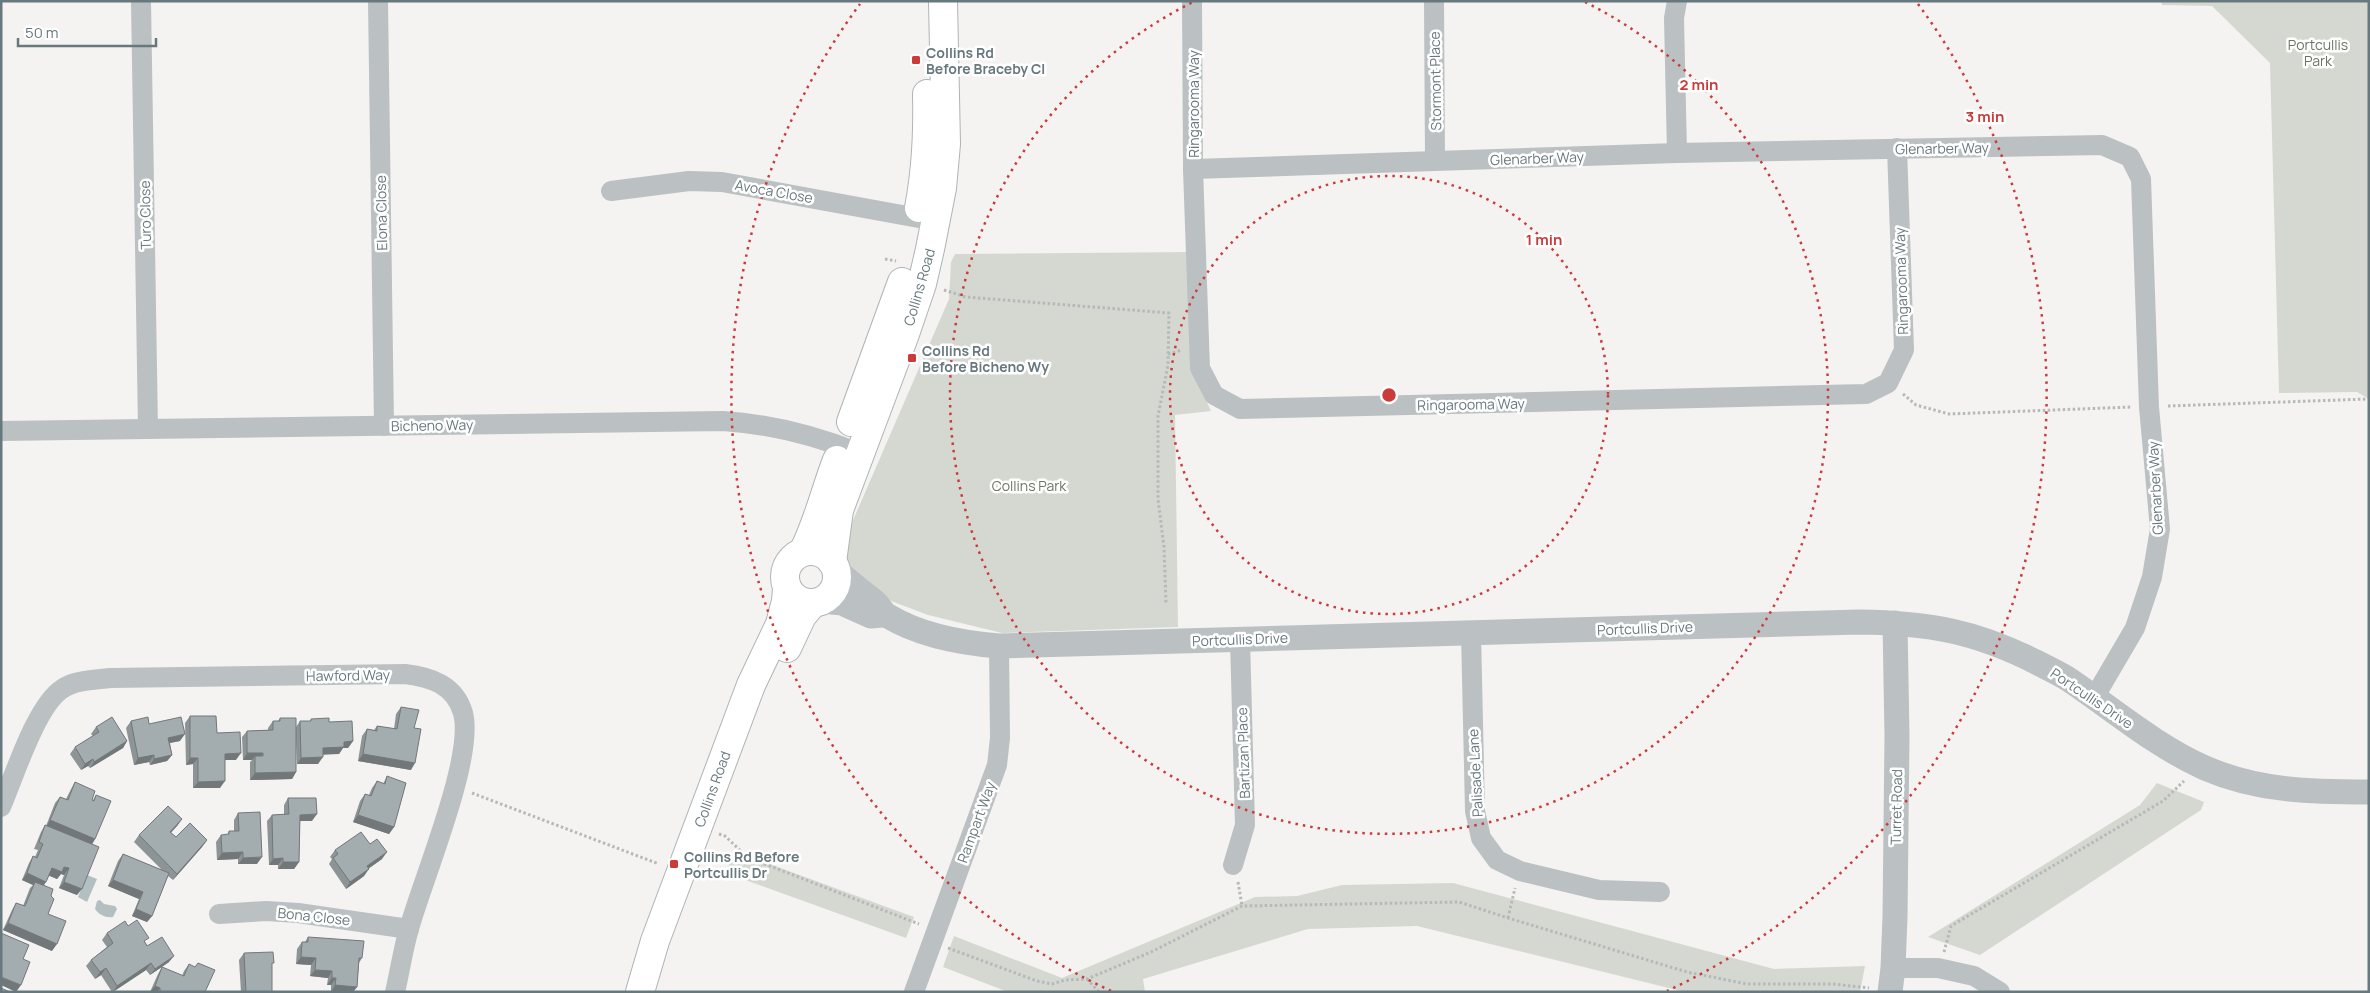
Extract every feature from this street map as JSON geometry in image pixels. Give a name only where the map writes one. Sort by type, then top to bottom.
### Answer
[{"type":"main road","name":"Collins Road","points":[[924,1],[927,120],[923,182],[927,219]]},
{"type":"main road","name":"Collins Road","points":[[660,992],[676,938],[779,665],[802,616],[834,589],[837,580],[834,566],[839,510],[850,450],[912,248],[927,219],[946,144],[943,1]]},
{"type":"main road","name":"Collins Road","points":[[640,992],[655,940],[751,685],[780,624],[786,601],[787,588],[784,576],[786,568],[793,557],[803,552],[814,529],[822,500],[850,450]]},
{"type":"main road","points":[[803,552],[814,551],[824,554],[834,566]]},
{"type":"main road","points":[[787,588],[801,602],[817,602]]},
{"type":"street","name":"Turo Close","points":[[141,1],[148,429]]},
{"type":"street","name":"Elona Close","points":[[378,1],[384,426]]},
{"type":"street","name":"Ringarooma Way","points":[[1192,1],[1194,170],[1200,368],[1214,395],[1240,409],[1866,394],[1888,384],[1904,350],[1897,148]]},
{"type":"street","name":"Stormont Place","points":[[1434,1],[1435,161]]},
{"type":"street","points":[[1677,1],[1674,18],[1677,152]]},
{"type":"street","name":"Glenarber Way","points":[[1194,170],[1677,152],[2102,145],[2130,157],[2142,179],[2149,407],[2160,529],[2152,577],[2135,628],[2094,698]]},
{"type":"street","name":"Avoca Close","points":[[611,191],[690,181],[722,182],[927,219]]},
{"type":"street","name":"Bicheno Way","points":[[1,431],[723,421],[755,423],[791,430],[850,450]]},
{"type":"street","name":"Portcullis Drive","points":[[834,566],[858,590],[877,603],[885,615]]},
{"type":"street","name":"Portcullis Drive","points":[[817,602],[842,604],[871,616],[885,615],[909,626],[947,639],[970,644],[999,646],[1895,623],[1938,627],[1972,635],[2006,647],[2069,680],[2154,740],[2194,762],[2248,782],[2303,792],[2369,792]]},
{"type":"street","name":"Turret Road","points":[[1891,984],[1897,736],[1895,623]]},
{"type":"street","name":"Palisade Lane","points":[[1471,633],[1475,811],[1481,838],[1496,860],[1520,871],[1599,890],[1660,892]]},
{"type":"street","name":"Bartizan Place","points":[[1233,866],[1245,825],[1240,639]]},
{"type":"street","name":"Rampart Way","points":[[914,992],[997,765],[1000,738],[999,646]]},
{"type":"street","name":"Hawford Way","points":[[1,807],[40,715],[49,701],[62,688],[84,681],[110,678],[405,674],[426,676],[442,684],[456,696],[463,715],[463,744],[455,786],[409,929],[395,992]]},
{"type":"street","name":"Bona Close","points":[[219,914],[266,911],[298,913],[409,929]]},
{"type":"street","points":[[1891,984],[1938,968],[1974,976],[2000,992]]},
{"type":"path","points":[[944,290],[966,297],[1169,313],[1168,365],[1158,416],[1158,499],[1164,547],[1166,603]]},
{"type":"path","points":[[1888,384],[1916,405],[1948,414],[2368,399]]},
{"type":"path","points":[[1938,968],[1951,926],[2163,801],[2186,778],[2194,762]]},
{"type":"path","points":[[455,786],[659,864]]},
{"type":"path","points":[[725,836],[747,857],[924,926]]},
{"type":"path","points":[[1233,866],[1240,890],[1242,906]]},
{"type":"path","points":[[1508,918],[1520,871]]},
{"type":"path","points":[[942,946],[1037,981],[1052,984],[1065,980],[1087,979],[1151,952],[1242,906],[1459,902],[1687,972],[1746,984],[1891,984]]},
{"type":"path","points":[[1087,979],[1099,992]]},
{"type":"green space","name":"Portcullis Park","points":[[2161,1],[2369,1],[2369,399],[2357,392],[2279,393],[2270,63],[2212,6],[2162,5]]},
{"type":"green space","name":"Collins Park","points":[[1192,252],[1192,370],[1211,411],[1175,415],[1178,627],[1002,633],[928,615],[891,601],[853,573],[844,556],[844,541],[949,299],[951,262],[955,254]]},
{"type":"green space","points":[[2157,783],[2204,802],[2201,810],[1980,955],[1928,937],[2140,805]]},
{"type":"green space","points":[[734,851],[914,917],[906,938],[726,873]]},
{"type":"green space","points":[[1453,883],[1774,969],[1865,966],[1860,992],[1685,992],[1417,926],[1308,929],[1143,979],[1145,992],[1008,992],[943,967],[954,936],[1062,978],[1255,897],[1297,896],[1342,885]]},
{"type":"shaded area","points":[[87,875],[97,879],[87,902],[78,897]]},
{"type":"shaded area","points":[[100,900],[104,904],[115,906],[117,909],[113,917],[103,916],[95,909],[97,901]]},
{"type":"building","points":[[401,707],[419,710],[414,728],[421,729],[415,763],[363,754],[367,729],[377,731],[377,726],[397,729]]},
{"type":"building","points":[[190,716],[216,716],[217,733],[240,732],[241,753],[225,754],[225,781],[198,782],[198,758],[190,758]]},
{"type":"building","points":[[112,717],[127,741],[94,762],[93,759],[85,764],[75,747],[99,732],[96,727]]},
{"type":"building","points":[[148,717],[149,724],[181,717],[185,734],[168,738],[172,755],[154,759],[154,755],[138,758],[131,721]]},
{"type":"building","points":[[280,718],[296,718],[296,772],[255,773],[255,756],[263,756],[263,753],[247,753],[247,731],[273,730],[273,721],[280,721]]},
{"type":"building","points":[[329,718],[329,722],[352,721],[353,741],[344,742],[344,747],[323,748],[323,757],[301,758],[300,721]]},
{"type":"building","points":[[387,776],[406,783],[394,827],[358,815],[365,794],[371,796],[377,781],[385,784]]},
{"type":"building","points":[[75,782],[95,791],[92,800],[94,801],[96,795],[111,801],[95,839],[50,820],[60,797],[68,800]]},
{"type":"building","points":[[288,798],[316,798],[317,814],[300,815],[299,862],[283,862],[283,858],[273,859],[272,815],[289,814]]},
{"type":"building","points":[[168,806],[182,819],[170,832],[176,837],[190,823],[207,840],[177,874],[139,835]]},
{"type":"building","points":[[260,812],[262,857],[243,858],[243,852],[222,853],[221,835],[229,834],[229,831],[239,831],[238,813]]},
{"type":"building","points":[[45,825],[99,847],[82,889],[64,882],[69,868],[64,867],[62,872],[52,868],[46,882],[27,873],[33,856],[37,858],[43,844],[39,842]]},
{"type":"building","points":[[361,832],[370,844],[377,839],[387,852],[367,866],[369,869],[350,882],[333,858],[338,854],[335,850]]},
{"type":"building","points":[[123,854],[169,873],[152,916],[136,909],[143,892],[113,880]]},
{"type":"building","points":[[35,882],[53,889],[51,896],[54,899],[48,914],[66,921],[57,944],[8,923],[16,903],[25,906]]},
{"type":"building","points":[[137,920],[149,938],[144,941],[147,946],[162,937],[174,956],[155,969],[151,963],[117,986],[106,968],[100,972],[91,960],[113,943],[107,933],[125,921],[128,926]]},
{"type":"building","points":[[1,933],[29,945],[23,959],[30,962],[21,985],[1,977]]},
{"type":"building","points":[[308,937],[364,941],[362,958],[359,958],[357,987],[335,985],[336,978],[332,978],[332,971],[315,970],[316,958],[301,957],[302,942],[308,942]]},
{"type":"building","points":[[273,952],[272,992],[246,992],[244,953]]},
{"type":"building","points":[[198,963],[215,970],[205,992],[161,992],[160,988],[155,986],[162,967],[184,976],[189,964],[195,967]]},
{"type":"building","points":[[1,988],[10,992],[1,992]]},
{"type":"place","name":"Collins Rd Before Braceby Cl","points":[[916,60]]},
{"type":"place","name":"Collins Rd Before Bicheno Wy","points":[[912,358]]},
{"type":"place","name":"Collins Rd Before Portcullis Dr","points":[[674,864]]}]
